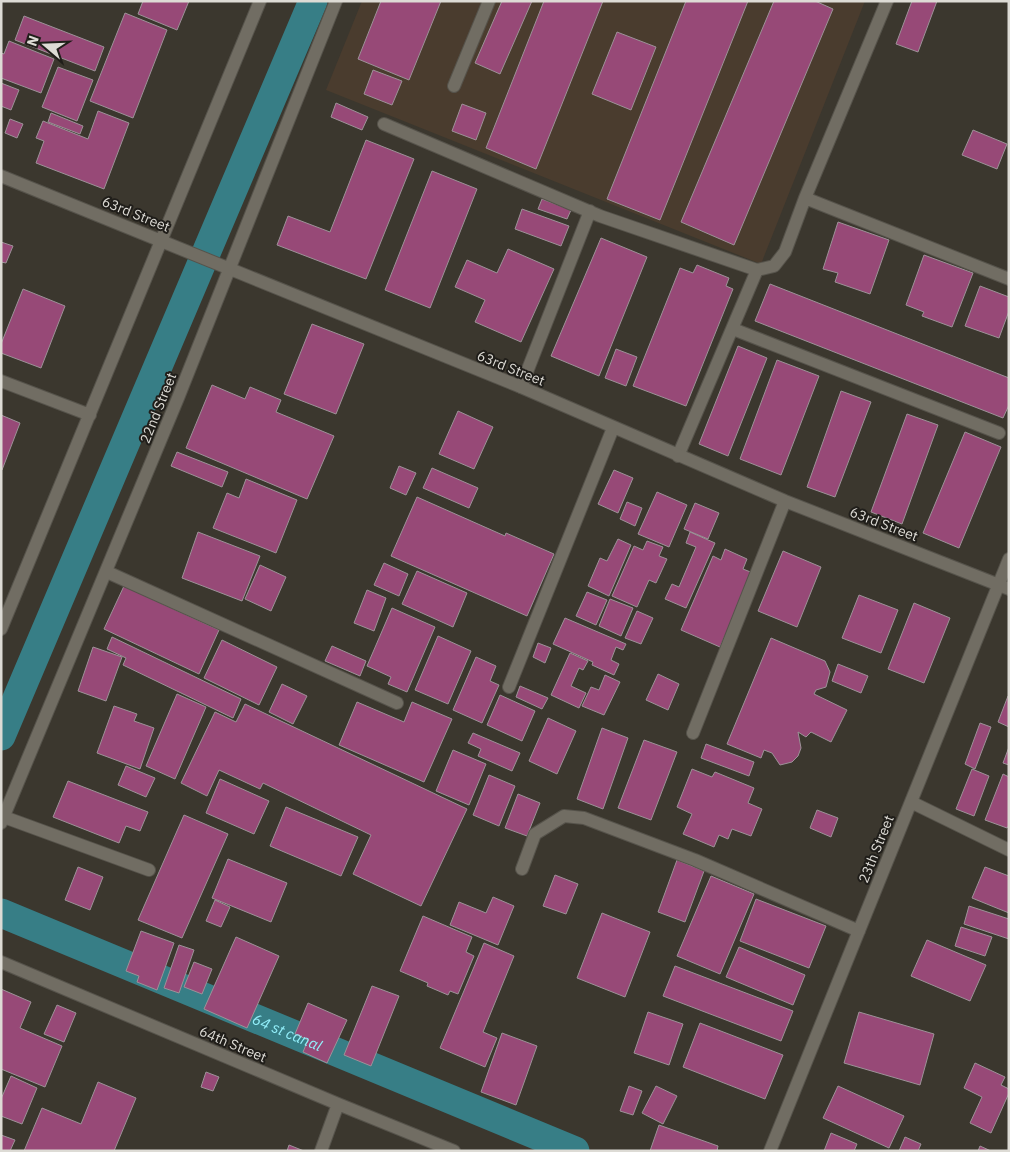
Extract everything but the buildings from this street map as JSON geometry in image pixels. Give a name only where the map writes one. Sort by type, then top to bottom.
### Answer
[{"type":"street","points":[[1,629],[260,1]]},
{"type":"street","name":"22nd Street","points":[[3,820],[107,572],[230,270],[336,1]]},
{"type":"street","points":[[454,86],[489,1]]},
{"type":"street","points":[[384,124],[590,211],[758,270],[774,266],[785,252],[887,1]]},
{"type":"street","name":"63rd Street","points":[[1,176],[521,387],[785,501],[1004,586]]},
{"type":"street","points":[[806,198],[1009,279]]},
{"type":"street","points":[[521,387],[590,211]]},
{"type":"street","points":[[678,456],[758,270]]},
{"type":"street","points":[[733,329],[999,433]]},
{"type":"street","points":[[1,381],[90,414]]},
{"type":"street","points":[[509,687],[613,428]]},
{"type":"street","points":[[694,733],[785,501]]},
{"type":"street","name":"23th Street","points":[[770,1151],[911,802],[1004,586],[1009,558]]},
{"type":"street","points":[[107,572],[398,703]]},
{"type":"street","points":[[911,802],[1009,850]]},
{"type":"street","points":[[522,869],[535,834],[564,816],[584,818],[695,860],[859,931]]},
{"type":"street","points":[[3,820],[150,870]]},
{"type":"street","name":"64th Street","points":[[1,962],[454,1151]]},
{"type":"street","points":[[321,1151],[338,1104]]},
{"type":"shaded area","points":[[362,1],[865,1],[761,264],[326,90]]},
{"type":"waterway","points":[[1,736],[313,1]]},
{"type":"waterway","name":"64 st canal","points":[[1,913],[575,1151]]}]
